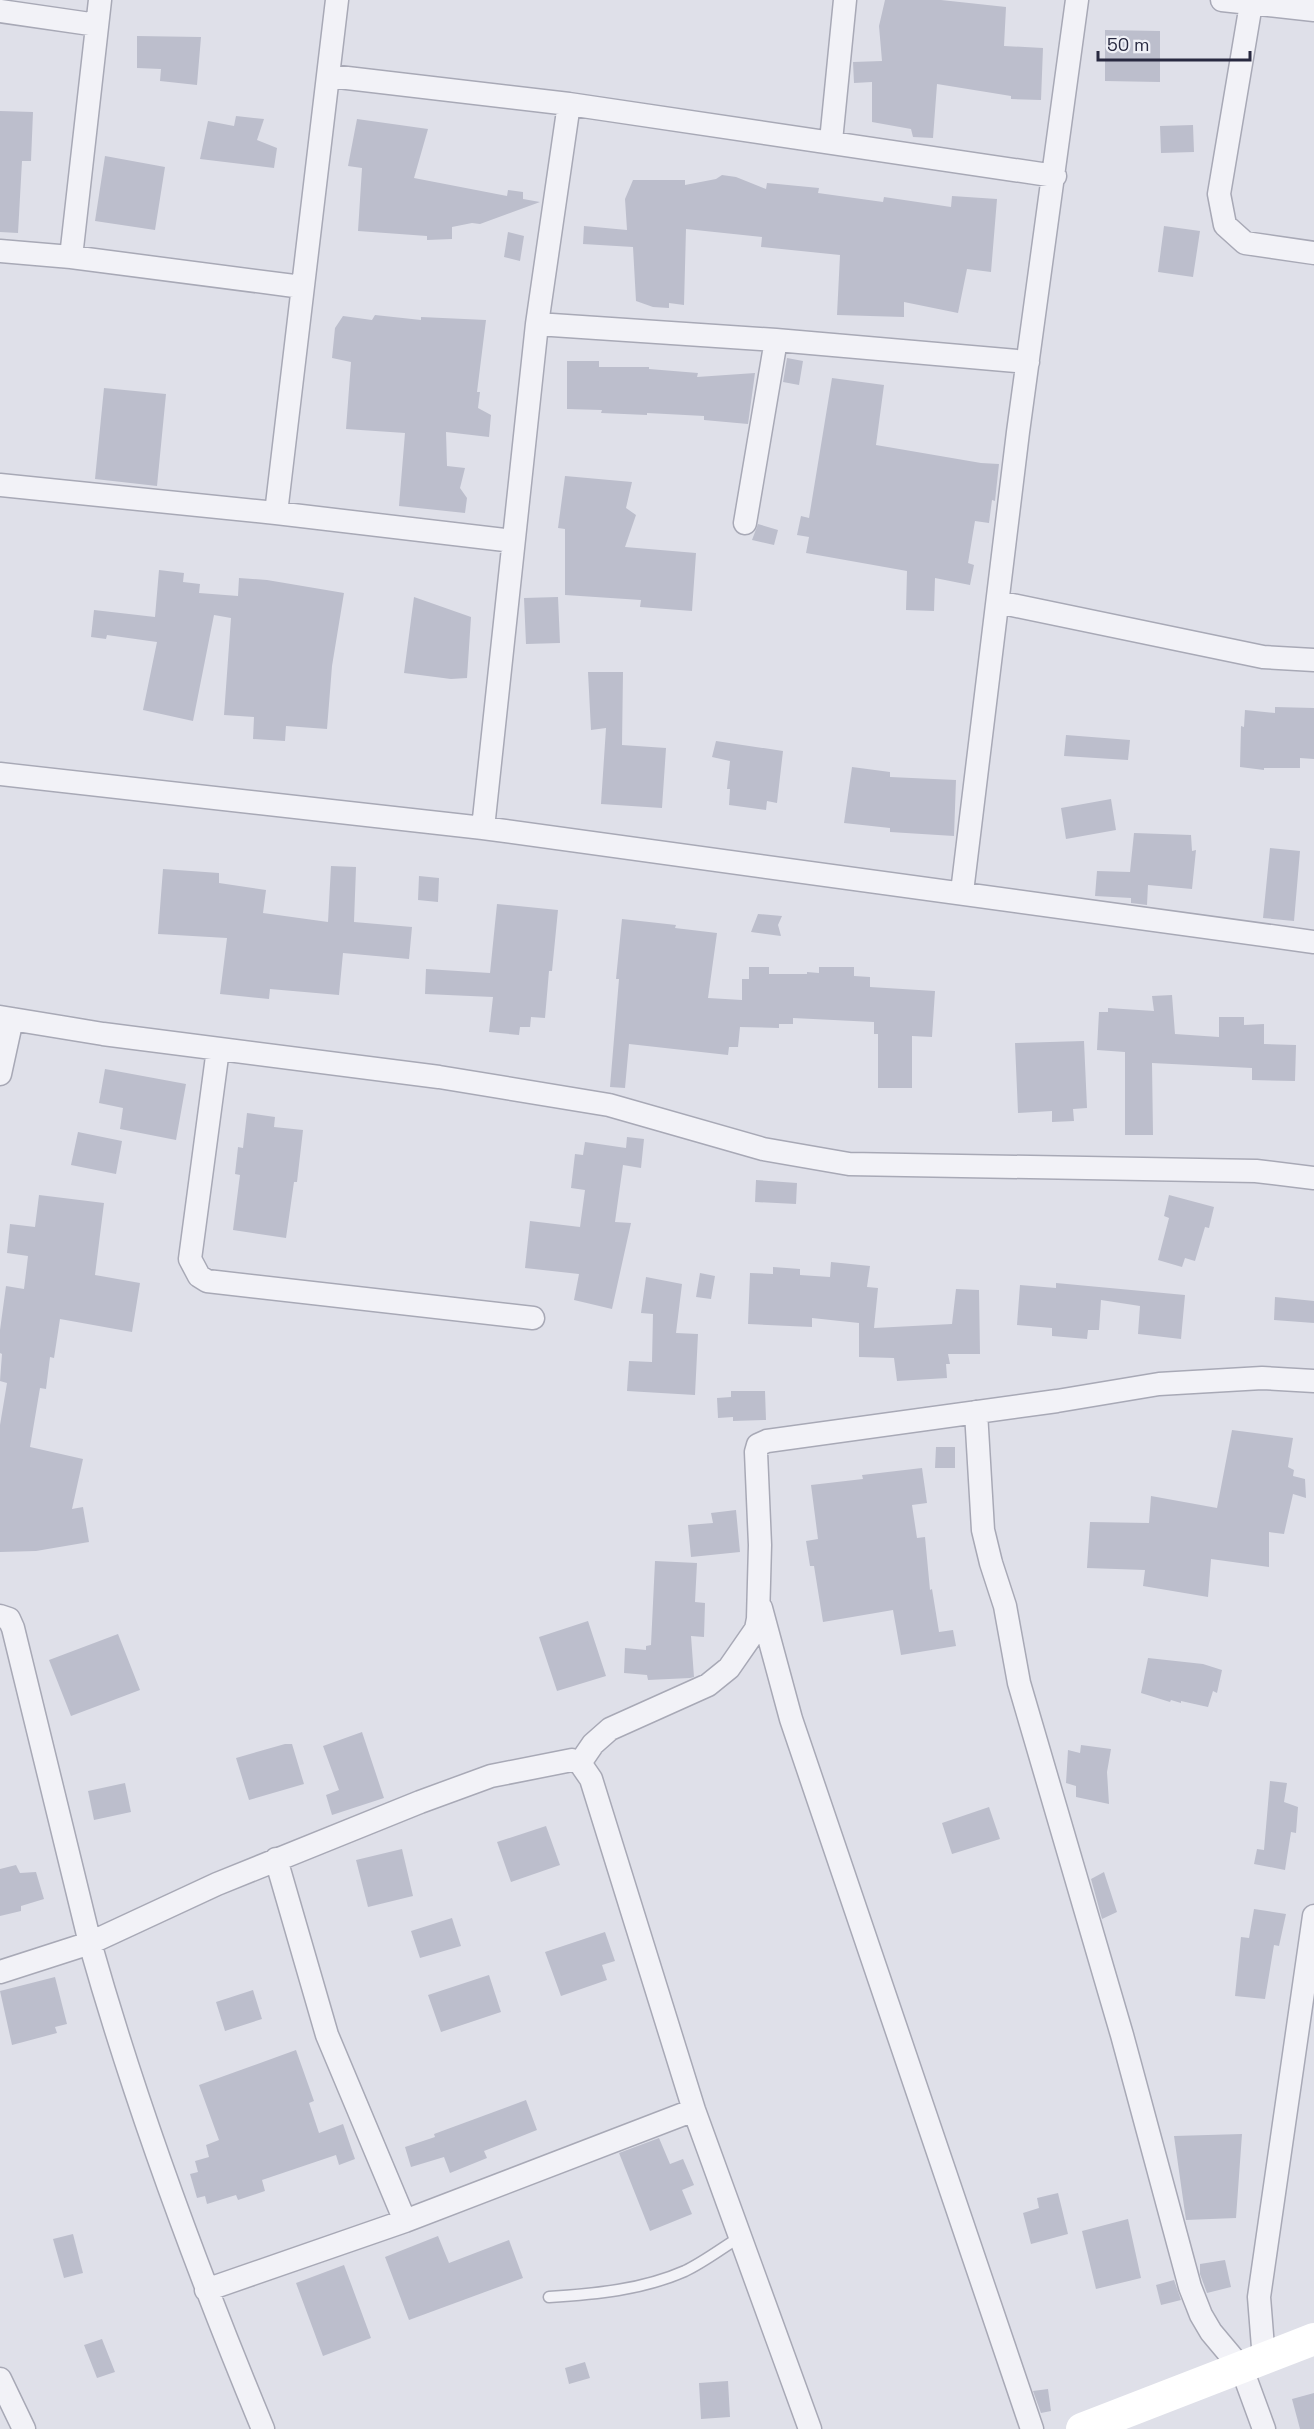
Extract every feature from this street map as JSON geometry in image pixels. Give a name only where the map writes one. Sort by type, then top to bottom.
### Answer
[{"type":"street","points":[[71,257],[100,0]]},
{"type":"street","points":[[276,513],[302,287],[330,76],[337,0]]},
{"type":"street","points":[[831,141],[845,0]]},
{"type":"street","points":[[962,892],[1028,362],[1055,176],[1077,0]]},
{"type":"street","points":[[1222,0],[1314,10]]},
{"type":"street","points":[[1251,4],[1219,194],[1225,225],[1245,243],[1314,253]]},
{"type":"street","points":[[0,10],[97,25]]},
{"type":"street","points":[[330,76],[569,104],[1055,176]]},
{"type":"street","points":[[483,828],[537,324],[569,104]]},
{"type":"street","points":[[0,251],[71,257],[302,287]]},
{"type":"street","points":[[537,324],[776,340],[1028,362]]},
{"type":"street","points":[[745,523],[776,340]]},
{"type":"street","points":[[0,485],[276,513],[513,541]]},
{"type":"street","points":[[998,602],[1263,657],[1314,660]]},
{"type":"street","points":[[0,774],[483,828],[1314,942]]},
{"type":"street","points":[[0,1074],[6,1018],[103,1034],[439,1077],[609,1105],[763,1149],[849,1164],[1256,1171],[1314,1178]]},
{"type":"street","points":[[218,1049],[190,1259],[199,1276],[207,1281],[533,1318]]},
{"type":"street","points":[[580,1763],[593,1744],[610,1729],[719,1677],[756,1629],[760,1607],[756,1452],[758,1445],[767,1441],[1158,1384],[1262,1378],[1314,1381]]},
{"type":"street","points":[[976,1412],[983,1530],[1005,1606],[1019,1683],[1122,2035],[1190,2287],[1201,2315],[1211,2332],[1253,2364]]},
{"type":"street","points":[[760,1607],[791,1719],[1032,2429]]},
{"type":"street","points":[[0,1616],[9,1619],[14,1629],[90,1943],[116,2034],[206,2290],[263,2429]]},
{"type":"street","points":[[0,1972],[90,1943],[276,1859],[491,1776],[561,1760],[580,1763],[591,1779],[694,2110],[810,2429]]},
{"type":"street","points":[[276,1859],[327,2035],[405,2221]]},
{"type":"street","points":[[1264,2429],[1253,2364],[1259,2297],[1314,1916]]},
{"type":"street","points":[[206,2290],[405,2221],[694,2110]]},
{"type":"street","points":[[1082,2429],[1314,2339]]},
{"type":"street","points":[[0,2379],[24,2429]]},
{"type":"lane","points":[[549,2296],[604,2294],[660,2280],[684,2271],[741,2237]]},
{"type":"building","points":[[885,0],[941,0],[1006,7],[1004,46],[1043,48],[1041,100],[1011,99],[1011,96],[937,84],[933,138],[913,137],[911,129],[872,122],[872,82],[854,83],[853,62],[882,61],[879,26]]},
{"type":"building","points":[[1105,30],[1160,31],[1160,82],[1105,81]]},
{"type":"building","points":[[137,36],[201,37],[197,85],[160,81],[161,69],[137,68]]},
{"type":"building","points":[[0,111],[33,112],[31,161],[22,161],[18,233],[0,232]]},
{"type":"building","points":[[236,116],[264,119],[257,140],[277,148],[274,168],[200,159],[208,121],[234,126]]},
{"type":"building","points":[[357,119],[428,129],[414,178],[507,196],[508,190],[523,192],[523,199],[540,202],[480,224],[472,223],[452,227],[452,239],[427,240],[427,236],[358,231],[362,168],[348,166]]},
{"type":"building","points":[[1193,125],[1194,152],[1161,153],[1160,126]]},
{"type":"building","points":[[105,156],[165,167],[155,230],[95,221]]},
{"type":"building","points":[[722,175],[736,177],[766,189],[767,183],[819,188],[818,193],[883,202],[884,197],[951,207],[952,196],[997,199],[991,272],[967,269],[958,313],[904,302],[904,317],[837,315],[840,255],[761,247],[762,237],[686,229],[684,305],[669,303],[669,308],[653,307],[636,301],[633,247],[583,244],[584,226],[627,230],[625,199],[633,180],[685,180],[685,185],[716,179]]},
{"type":"building","points":[[1164,226],[1200,231],[1193,277],[1158,272]]},
{"type":"building","points":[[508,232],[524,236],[520,261],[504,257]]},
{"type":"building","points":[[375,315],[421,320],[421,317],[486,320],[477,392],[480,392],[478,408],[491,415],[489,437],[446,432],[447,466],[465,468],[460,488],[467,498],[465,513],[399,506],[405,433],[346,429],[351,362],[332,358],[335,328],[343,316],[372,320]]},
{"type":"building","points":[[787,358],[803,361],[799,385],[783,382]]},
{"type":"building","points":[[567,361],[599,361],[599,367],[649,367],[649,369],[698,373],[697,377],[755,373],[748,424],[704,420],[704,416],[601,413],[602,410],[567,409]]},
{"type":"building","points":[[832,378],[884,385],[876,445],[999,464],[995,501],[992,500],[989,523],[975,521],[968,563],[974,565],[970,585],[935,578],[934,611],[906,610],[907,571],[806,553],[809,537],[797,535],[801,516],[809,518]]},
{"type":"building","points":[[104,388],[166,394],[157,486],[95,479]]},
{"type":"building","points":[[565,476],[632,482],[626,508],[636,515],[625,547],[696,553],[692,611],[640,607],[641,600],[565,595],[565,529],[558,528]]},
{"type":"building","points":[[758,524],[778,530],[774,545],[752,540]]},
{"type":"building","points":[[159,570],[184,573],[183,582],[200,584],[199,593],[238,596],[239,578],[267,580],[344,593],[332,666],[327,729],[286,726],[285,741],[253,739],[254,717],[224,715],[231,618],[214,615],[193,721],[143,710],[157,642],[107,635],[106,639],[91,637],[94,610],[155,617]]},
{"type":"building","points":[[414,597],[471,617],[467,678],[451,679],[404,673]]},
{"type":"building","points":[[558,597],[560,643],[526,644],[524,598]]},
{"type":"building","points":[[588,672],[623,672],[622,745],[666,748],[662,808],[601,804],[606,728],[591,730]]},
{"type":"building","points":[[1275,707],[1314,708],[1314,759],[1300,758],[1300,768],[1264,768],[1264,770],[1240,767],[1241,726],[1244,727],[1245,710],[1275,713]]},
{"type":"building","points":[[1066,735],[1130,740],[1128,760],[1064,756]]},
{"type":"building","points":[[716,741],[783,751],[777,803],[767,801],[766,810],[729,805],[730,789],[727,789],[730,761],[712,757]]},
{"type":"building","points":[[852,767],[890,772],[890,777],[956,780],[954,836],[890,832],[890,828],[844,823]]},
{"type":"building","points":[[1111,799],[1116,830],[1066,839],[1061,808]]},
{"type":"building","points":[[1134,833],[1191,835],[1192,851],[1196,850],[1192,889],[1148,885],[1147,905],[1131,903],[1131,898],[1095,896],[1097,871],[1130,872]]},
{"type":"building","points":[[1270,848],[1300,851],[1294,921],[1263,918]]},
{"type":"building","points":[[331,866],[356,867],[354,922],[412,927],[409,959],[343,953],[339,995],[270,989],[269,999],[220,994],[227,938],[158,934],[163,869],[219,873],[219,883],[266,890],[263,913],[328,922]]},
{"type":"building","points":[[419,876],[439,878],[438,902],[418,900]]},
{"type":"building","points":[[497,904],[558,910],[545,1018],[531,1017],[530,1027],[520,1027],[519,1035],[489,1032],[493,997],[425,994],[426,969],[490,973]]},
{"type":"building","points":[[758,914],[782,916],[778,925],[781,936],[751,932]]},
{"type":"building","points":[[622,919],[676,925],[675,928],[717,933],[708,998],[742,1000],[742,979],[749,979],[749,967],[769,967],[769,974],[807,974],[807,972],[819,973],[819,967],[854,967],[854,976],[870,977],[870,987],[935,991],[932,1037],[912,1036],[912,1088],[878,1088],[878,1034],[874,1034],[874,1022],[793,1018],[793,1024],[779,1024],[779,1028],[740,1027],[738,1047],[729,1047],[728,1055],[629,1044],[625,1088],[610,1087]]},
{"type":"building","points":[[1172,995],[1175,1034],[1219,1037],[1219,1017],[1244,1017],[1244,1025],[1264,1024],[1264,1044],[1296,1045],[1295,1081],[1252,1080],[1252,1068],[1152,1063],[1153,1135],[1125,1135],[1125,1052],[1097,1050],[1099,1012],[1108,1012],[1108,1008],[1154,1011],[1152,996]]},
{"type":"building","points":[[1084,1041],[1087,1108],[1073,1109],[1074,1121],[1052,1122],[1052,1111],[1018,1113],[1015,1043]]},
{"type":"building","points":[[105,1069],[186,1084],[176,1140],[120,1129],[123,1108],[99,1103]]},
{"type":"building","points":[[247,1113],[275,1117],[274,1127],[303,1130],[297,1182],[294,1182],[286,1238],[233,1230],[240,1175],[235,1174],[238,1147],[243,1148]]},
{"type":"building","points":[[78,1132],[122,1141],[116,1174],[71,1165]]},
{"type":"building","points":[[627,1137],[644,1139],[641,1168],[623,1165],[615,1222],[631,1223],[612,1309],[574,1300],[579,1274],[525,1268],[530,1221],[580,1227],[585,1190],[571,1188],[575,1154],[583,1155],[585,1142],[626,1148]]},
{"type":"building","points":[[756,1180],[797,1183],[796,1204],[755,1202]]},
{"type":"building","points":[[39,1195],[104,1203],[95,1275],[140,1283],[132,1332],[60,1319],[54,1358],[50,1357],[46,1389],[40,1388],[30,1447],[83,1459],[72,1509],[83,1507],[89,1542],[36,1551],[0,1552],[0,1425],[7,1383],[0,1381],[2,1354],[0,1353],[0,1330],[6,1286],[24,1289],[28,1256],[7,1253],[10,1224],[35,1227]]},
{"type":"building","points":[[1169,1195],[1214,1207],[1209,1228],[1205,1227],[1195,1261],[1185,1258],[1182,1267],[1158,1260],[1169,1218],[1164,1216]]},
{"type":"building","points":[[831,1262],[870,1266],[867,1287],[878,1288],[874,1328],[952,1324],[956,1289],[979,1290],[980,1354],[948,1354],[950,1364],[946,1364],[947,1378],[897,1381],[894,1358],[859,1357],[859,1323],[812,1318],[812,1327],[748,1324],[750,1273],[773,1274],[773,1267],[800,1269],[800,1275],[830,1277]]},
{"type":"building","points":[[700,1273],[715,1276],[711,1299],[696,1297]]},
{"type":"building","points":[[646,1277],[682,1284],[676,1333],[698,1334],[695,1395],[627,1391],[629,1361],[652,1362],[653,1314],[641,1313]]},
{"type":"building","points":[[1056,1283],[1185,1295],[1181,1339],[1138,1334],[1140,1306],[1101,1300],[1099,1330],[1088,1330],[1087,1339],[1052,1336],[1052,1328],[1017,1325],[1020,1285],[1056,1288]]},
{"type":"building","points":[[1275,1297],[1314,1301],[1314,1323],[1274,1320]]},
{"type":"building","points":[[731,1391],[765,1391],[766,1420],[733,1421],[733,1417],[718,1418],[717,1398],[731,1397]]},
{"type":"building","points":[[1232,1430],[1293,1438],[1288,1467],[1294,1470],[1293,1476],[1305,1479],[1306,1498],[1293,1494],[1284,1534],[1269,1532],[1269,1567],[1211,1559],[1208,1597],[1143,1586],[1145,1570],[1087,1568],[1090,1522],[1149,1523],[1151,1496],[1217,1508]]},
{"type":"building","points":[[936,1447],[955,1447],[955,1468],[935,1468]]},
{"type":"building","points":[[922,1468],[927,1503],[912,1505],[917,1538],[925,1537],[930,1590],[932,1589],[939,1632],[953,1630],[956,1646],[901,1655],[893,1610],[823,1622],[814,1566],[810,1566],[806,1541],[818,1539],[811,1485],[863,1479],[862,1475]]},
{"type":"building","points":[[736,1510],[740,1552],[691,1557],[688,1525],[713,1523],[711,1513]]},
{"type":"building","points":[[655,1561],[697,1563],[695,1602],[705,1603],[704,1637],[691,1636],[694,1677],[648,1680],[647,1675],[624,1673],[625,1648],[646,1650],[646,1646],[651,1645]]},
{"type":"building","points":[[588,1621],[606,1676],[557,1691],[539,1637]]},
{"type":"building","points":[[118,1634],[140,1690],[71,1716],[49,1660]]},
{"type":"building","points":[[1148,1658],[1203,1664],[1222,1670],[1217,1693],[1213,1691],[1208,1707],[1181,1701],[1181,1703],[1171,1700],[1170,1702],[1141,1693]]},
{"type":"building","points":[[362,1732],[384,1798],[332,1815],[326,1795],[339,1790],[323,1746]]},
{"type":"building","points":[[292,1744],[304,1784],[249,1800],[236,1758]]},
{"type":"building","points":[[1081,1745],[1111,1749],[1107,1772],[1109,1804],[1076,1797],[1076,1786],[1066,1783],[1068,1750],[1080,1753]]},
{"type":"building","points":[[1270,1781],[1287,1783],[1284,1802],[1298,1807],[1296,1833],[1291,1832],[1285,1870],[1254,1864],[1257,1849],[1264,1850]]},
{"type":"building","points":[[125,1783],[131,1812],[94,1820],[88,1791]]},
{"type":"building","points":[[989,1807],[1000,1839],[952,1854],[942,1823]]},
{"type":"building","points":[[546,1826],[560,1865],[511,1882],[497,1842]]},
{"type":"building","points":[[402,1849],[413,1896],[368,1907],[356,1860]]},
{"type":"building","points":[[16,1865],[20,1873],[36,1872],[44,1899],[21,1906],[21,1911],[0,1916],[0,1869]]},
{"type":"building","points":[[1104,1872],[1117,1912],[1102,1919],[1091,1879]]},
{"type":"building","points":[[1254,1909],[1286,1914],[1279,1946],[1274,1945],[1265,1999],[1235,1996],[1241,1937],[1249,1938]]},
{"type":"building","points":[[452,1918],[461,1946],[420,1958],[411,1931]]},
{"type":"building","points":[[605,1932],[615,1961],[602,1965],[607,1980],[561,1996],[545,1952]]},
{"type":"building","points":[[489,1975],[501,2012],[441,2032],[428,1995]]},
{"type":"building","points":[[55,1977],[67,2024],[55,2027],[57,2033],[12,2045],[0,1991]]},
{"type":"building","points":[[253,1990],[262,2019],[225,2031],[216,2002]]},
{"type":"building","points":[[296,2050],[314,2101],[309,2103],[319,2133],[343,2124],[355,2159],[339,2165],[336,2155],[262,2180],[265,2191],[238,2200],[236,2195],[207,2204],[205,2196],[197,2198],[190,2174],[198,2172],[195,2161],[209,2157],[206,2145],[219,2140],[199,2085]]},
{"type":"building","points":[[526,2100],[537,2130],[484,2151],[487,2158],[450,2173],[444,2157],[411,2167],[405,2147]]},
{"type":"building","points":[[1242,2134],[1236,2218],[1186,2220],[1174,2136]]},
{"type":"building","points":[[659,2138],[670,2164],[683,2159],[694,2185],[682,2190],[692,2214],[650,2231],[619,2153]]},
{"type":"building","points":[[1058,2193],[1068,2234],[1031,2244],[1023,2213],[1039,2208],[1037,2198]]},
{"type":"building","points":[[1128,2219],[1141,2278],[1096,2289],[1082,2231]]},
{"type":"building","points":[[73,2234],[83,2273],[64,2278],[53,2239]]},
{"type":"building","points":[[438,2236],[449,2263],[509,2240],[523,2278],[409,2320],[385,2257]]},
{"type":"building","points":[[1225,2260],[1231,2287],[1207,2293],[1200,2274],[1200,2264]]},
{"type":"building","points":[[344,2265],[371,2338],[323,2356],[296,2283]]},
{"type":"building","points":[[1174,2280],[1181,2300],[1161,2305],[1156,2285]]},
{"type":"building","points":[[102,2339],[115,2372],[97,2378],[84,2345]]},
{"type":"building","points":[[585,2362],[590,2378],[569,2384],[565,2368]]},
{"type":"building","points":[[728,2381],[730,2417],[701,2419],[699,2383]]},
{"type":"building","points":[[1048,2389],[1051,2411],[1041,2413],[1033,2391]]},
{"type":"building","points":[[1314,2393],[1314,2429],[1300,2429],[1292,2399]]}]
